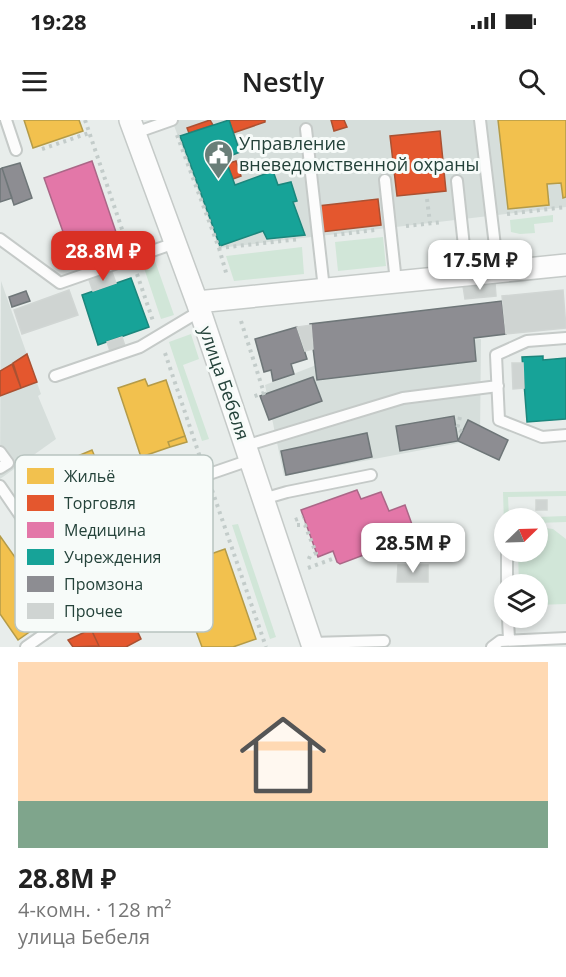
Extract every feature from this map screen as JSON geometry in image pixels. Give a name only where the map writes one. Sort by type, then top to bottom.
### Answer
[{"type":"street","name":"улица Бебеля","points":[[132,127],[198,307],[312,645]]},
{"type":"street","points":[[198,307],[234,298],[566,264]]},
{"type":"lane","points":[[6,120],[15,150]]},
{"type":"lane","points":[[480,120],[498,271]]},
{"type":"lane","points":[[132,127],[174,125]]},
{"type":"lane","points":[[306,129],[324,289]]},
{"type":"lane","points":[[385,180],[396,282]]},
{"type":"lane","points":[[457,181],[467,274]]},
{"type":"lane","points":[[0,239],[60,283],[175,243]]},
{"type":"lane","points":[[56,376],[140,347],[198,307]]},
{"type":"lane","points":[[566,338],[527,341],[496,355],[499,420],[542,437],[566,435]]},
{"type":"lane","points":[[213,472],[248,453],[403,399],[498,386]]},
{"type":"lane","points":[[0,452],[8,463],[0,468]]},
{"type":"lane","points":[[263,499],[371,475]]},
{"type":"lane","points":[[0,486],[15,508]]},
{"type":"lane","points":[[508,628],[508,640]]},
{"type":"lane","points":[[26,647],[47,632]]},
{"type":"lane","points":[[492,647],[500,641],[508,640],[566,638]]},
{"type":"lane","points":[[312,645],[384,641]]},
{"type":"path","points":[[85,120],[200,455]]},
{"type":"path","points":[[174,125],[219,248],[264,393],[232,405]]},
{"type":"path","points":[[42,149],[89,133]]},
{"type":"path","points":[[427,200],[430,223]]},
{"type":"path","points":[[491,216],[566,207]]},
{"type":"path","points":[[219,248],[462,220]]},
{"type":"path","points":[[460,417],[457,429],[463,432]]},
{"type":"path","points":[[213,492],[266,647]]},
{"type":"path","points":[[293,515],[293,521],[298,526],[305,525],[316,553],[309,558],[313,566],[335,558]]},
{"type":"path","points":[[293,521],[303,517]]},
{"type":"shaded area","points":[[172,120],[566,120],[566,207],[219,248]]},
{"type":"shaded area","points":[[1,281],[41,394],[38,396],[56,439],[34,455],[15,455],[15,468],[0,479]]},
{"type":"shaded area","points":[[481,339],[480,439],[284,476],[265,385],[342,355]]},
{"type":"green space","points":[[553,215],[553,222],[534,224],[535,233],[511,232],[510,220]]},
{"type":"green space","points":[[383,237],[386,266],[338,271],[335,242]]},
{"type":"green space","points":[[302,247],[304,274],[234,281],[226,256]]},
{"type":"green space","points":[[155,261],[174,315],[161,319],[143,265]]},
{"type":"green space","points":[[191,334],[199,359],[183,365],[209,439],[202,441],[169,342]]},
{"type":"green space","points":[[566,491],[566,496],[508,497],[509,508],[504,508],[503,492]]},
{"type":"green space","points":[[566,516],[566,522],[548,523],[548,517]]},
{"type":"green space","points":[[238,524],[276,637],[270,639],[232,525]]},
{"type":"green space","points":[[548,528],[553,529],[566,539],[566,604],[548,605],[548,574],[519,574],[518,562],[548,562]]},
{"type":"building: Жильё","points":[[24,120],[79,120],[83,131],[33,148]]},
{"type":"building: Жильё","points":[[498,120],[566,120],[566,197],[563,198],[561,183],[547,184],[549,205],[508,209]]},
{"type":"building: Жильё","points":[[145,379],[148,386],[166,380],[185,436],[168,442],[170,447],[140,455],[118,388]]},
{"type":"building: Жильё","points":[[185,436],[187,442],[170,447],[168,442]]},
{"type":"building: Жильё","points":[[92,450],[94,455],[80,455]]},
{"type":"building: Жильё","points":[[0,536],[15,557],[15,632],[29,632],[18,640],[0,614]]},
{"type":"building: Жильё","points":[[225,549],[256,639],[233,647],[202,647],[196,632],[213,632],[213,553]]},
{"type":"building: Торговля","points":[[210,120],[213,125],[189,133],[187,128]]},
{"type":"building: Торговля","points":[[229,120],[265,120],[265,122],[233,133]]},
{"type":"building: Торговля","points":[[331,120],[344,120],[347,127],[334,131]]},
{"type":"building: Торговля","points":[[440,131],[446,191],[397,196],[390,136]]},
{"type":"building: Торговля","points":[[236,161],[241,176],[233,179],[227,164]]},
{"type":"building: Торговля","points":[[378,199],[381,225],[321,232],[318,206]]},
{"type":"building: Торговля","points":[[27,354],[37,382],[21,388],[13,363]]},
{"type":"building: Торговля","points":[[12,364],[21,388],[0,396],[0,371]]},
{"type":"building: Торговля","points":[[85,632],[92,632],[99,646],[73,647],[68,640]]},
{"type":"building: Торговля","points":[[92,632],[138,632],[141,639],[126,647],[96,647],[99,646]]},
{"type":"building: Медицина","points":[[92,161],[121,247],[74,263],[44,178]]},
{"type":"building: Медицина","points":[[357,490],[361,499],[381,492],[389,511],[405,505],[419,544],[401,550],[398,542],[340,564],[333,551],[318,557],[301,510]]},
{"type":"building: Учреждения","points":[[229,120],[240,152],[225,158],[235,185],[273,171],[278,185],[291,182],[297,201],[293,202],[305,235],[267,239],[263,231],[220,246],[180,136]]},
{"type":"building: Учреждения","points":[[131,278],[149,327],[98,345],[82,295]]},
{"type":"building: Учреждения","points":[[543,356],[543,360],[566,358],[566,419],[527,422],[522,357]]},
{"type":"building: Промзона","points":[[20,163],[32,198],[14,205],[2,168]]},
{"type":"building: Промзона","points":[[2,168],[12,198],[0,202],[0,169]]},
{"type":"building: Промзона","points":[[26,291],[30,301],[12,307],[9,297]]},
{"type":"building: Промзона","points":[[502,301],[506,334],[474,338],[476,361],[317,380],[310,324]]},
{"type":"building: Промзона","points":[[297,327],[307,359],[291,364],[294,374],[273,381],[271,370],[264,372],[255,339]]},
{"type":"building: Промзона","points":[[313,377],[322,401],[269,420],[260,396]]},
{"type":"building: Промзона","points":[[454,416],[458,441],[400,451],[396,426]]},
{"type":"building: Промзона","points":[[468,420],[508,440],[499,460],[458,441]]},
{"type":"building: Промзона","points":[[367,433],[372,457],[286,475],[281,451]]},
{"type":"building: Прочее","points":[[65,239],[74,263],[64,266],[55,242]]},
{"type":"building: Прочее","points":[[112,272],[116,283],[93,291],[89,280]]},
{"type":"building: Прочее","points":[[495,283],[496,296],[465,299],[463,286]]},
{"type":"building: Прочее","points":[[69,290],[78,315],[22,334],[14,310]]},
{"type":"building: Прочее","points":[[563,290],[566,328],[506,334],[502,296]]},
{"type":"building: Прочее","points":[[311,325],[313,349],[305,351],[297,327]]},
{"type":"building: Прочее","points":[[122,337],[125,346],[110,351],[107,342]]},
{"type":"building: Прочее","points":[[512,363],[523,363],[524,388],[513,389]]},
{"type":"building: Прочее","points":[[536,500],[547,500],[547,508],[536,508]]},
{"type":"building: Прочее","points":[[398,565],[428,565],[428,582],[397,582]]},
{"type":"place","name":"Управление вневедомственной охраны","points":[[218,180]]}]
